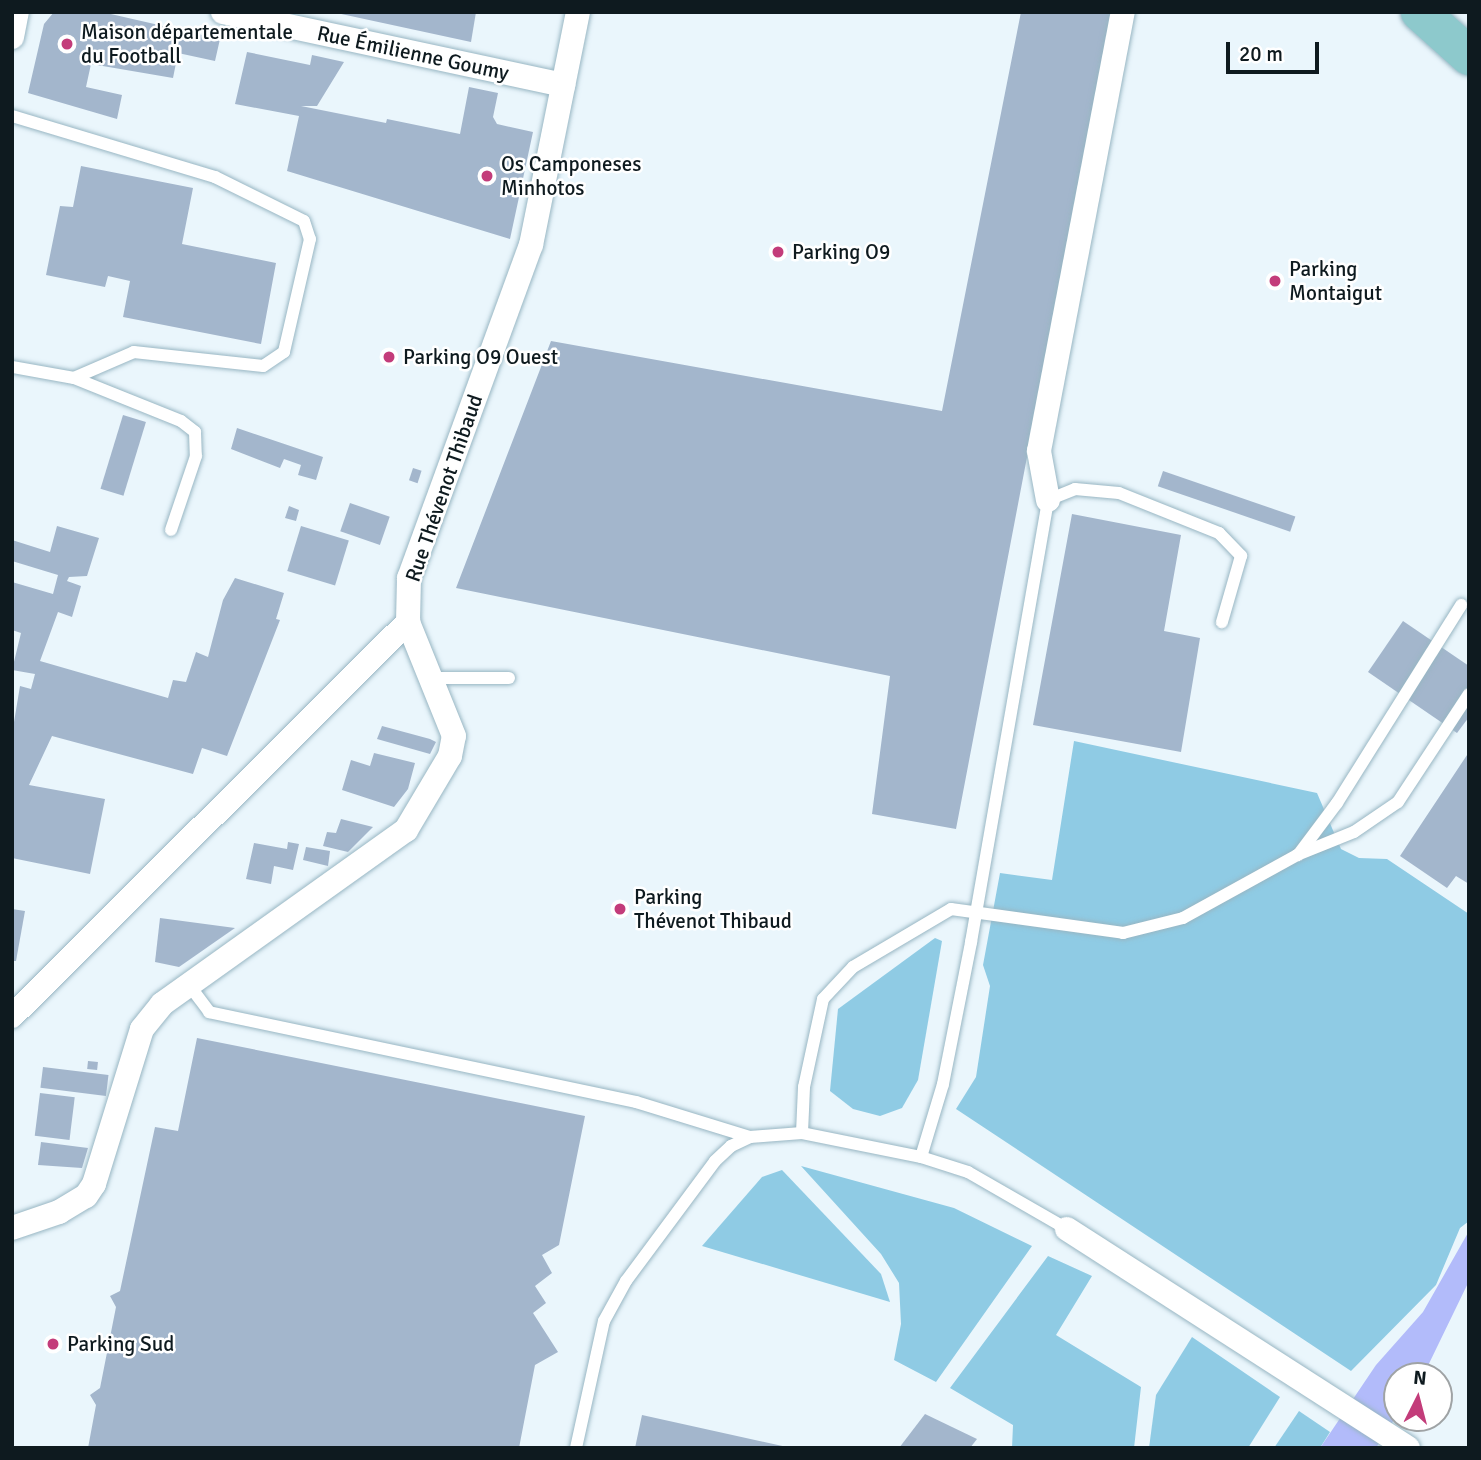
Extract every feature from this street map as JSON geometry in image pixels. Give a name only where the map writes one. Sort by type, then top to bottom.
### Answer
[{"type":"main road","points":[[1420,12],[1469,56]]},
{"type":"street","points":[[12,37],[17,12]]},
{"type":"street","name":"Rue Émilienne Goumy","points":[[223,12],[563,85]]},
{"type":"street","name":"Rue Thévenot Thibaud","points":[[12,1228],[59,1212],[86,1196],[94,1184],[142,1029],[162,1004],[406,830],[450,756],[454,736],[408,622],[410,578],[531,246],[579,12]]},
{"type":"street","points":[[1048,500],[1039,451],[1123,12]]},
{"type":"street","points":[[12,1016],[408,622]]},
{"type":"street","points":[[1067,1229],[1408,1448]]},
{"type":"lane","points":[[12,117],[215,177],[304,221],[310,239],[294,323],[278,360],[263,366],[243,367],[172,354],[134,352],[74,377]]},
{"type":"lane","points":[[12,367],[74,377],[181,421],[195,432],[196,456],[171,530]]},
{"type":"lane","points":[[921,1157],[943,1084],[977,912],[1048,500],[1075,489],[1119,493],[1219,533],[1241,556],[1222,622]]},
{"type":"lane","points":[[1297,855],[1337,803],[1466,604]]},
{"type":"lane","points":[[432,678],[509,678]]},
{"type":"lane","points":[[802,1133],[804,1087],[823,999],[853,967],[951,909],[1123,933],[1153,928],[1206,906],[1297,855],[1354,832],[1398,802],[1469,694]]},
{"type":"lane","points":[[189,985],[209,1012],[636,1102],[750,1137],[802,1133],[921,1157],[968,1171],[1067,1229]]},
{"type":"lane","points":[[576,1448],[604,1321],[614,1303],[715,1161],[750,1137]]},
{"type":"shaded area","points":[[1074,741],[1317,793],[1341,849],[1359,858],[1387,859],[1469,914],[1469,1221],[1460,1228],[1436,1285],[1351,1371],[956,1109],[976,1077],[990,986],[983,965],[1000,873],[1052,880]]},
{"type":"shaded area","points":[[935,938],[942,941],[918,1080],[902,1108],[880,1116],[853,1109],[830,1091],[838,1009]]},
{"type":"shaded area","points":[[801,1166],[954,1208],[1032,1246],[936,1382],[894,1360],[901,1324],[899,1283],[881,1254]]},
{"type":"shaded area","points":[[782,1170],[881,1274],[890,1302],[702,1246],[762,1177]]},
{"type":"shaded area","points":[[1469,1231],[1469,1281],[1430,1362],[1383,1362],[1383,1432],[1386,1432],[1376,1448],[1320,1448],[1376,1365],[1423,1312]]},
{"type":"shaded area","points":[[1048,1256],[1092,1276],[1056,1335],[1141,1387],[1134,1448],[1012,1448],[1013,1425],[950,1388]]},
{"type":"shaded area","points":[[1192,1337],[1280,1397],[1248,1448],[1149,1448],[1156,1395]]},
{"type":"shaded area","points":[[1299,1411],[1330,1432],[1320,1448],[1274,1448]]},
{"type":"building","points":[[54,12],[102,12],[220,39],[215,61],[178,53],[173,78],[91,64],[86,87],[122,95],[117,119],[28,93],[44,24]]},
{"type":"building","points":[[332,12],[476,12],[471,42]]},
{"type":"building","points":[[1021,12],[1112,12],[956,829],[872,814],[890,676],[456,588],[551,341],[942,411]]},
{"type":"building","points":[[247,52],[310,65],[312,55],[344,62],[317,106],[301,106],[386,123],[387,119],[460,134],[469,87],[498,93],[493,117],[497,124],[533,132],[510,239],[287,171],[299,116],[235,104]]},
{"type":"building","points":[[81,166],[193,188],[182,244],[276,263],[261,344],[123,317],[130,281],[108,276],[105,287],[46,275],[60,206],[73,207]]},
{"type":"building","points":[[123,415],[146,422],[123,496],[100,489]]},
{"type":"building","points":[[237,428],[323,457],[316,480],[298,475],[301,465],[284,459],[280,468],[231,449]]},
{"type":"building","points":[[413,468],[422,471],[418,483],[409,480]]},
{"type":"building","points":[[1163,471],[1295,517],[1290,532],[1158,486]]},
{"type":"building","points":[[350,503],[390,517],[380,545],[340,531]]},
{"type":"building","points":[[289,506],[299,510],[296,521],[285,518]]},
{"type":"building","points":[[1072,514],[1181,535],[1164,631],[1200,638],[1181,752],[1033,725]]},
{"type":"building","points":[[57,526],[99,538],[87,576],[69,577],[67,581],[81,586],[72,617],[58,612],[40,661],[168,698],[173,680],[186,682],[196,652],[208,657],[223,600],[235,578],[284,593],[276,619],[280,620],[227,756],[202,748],[193,774],[52,736],[29,785],[105,799],[90,874],[12,858],[12,734],[20,686],[31,689],[35,674],[12,670],[21,633],[12,630],[12,582],[53,594],[58,575],[12,561],[12,540],[50,552]]},
{"type":"building","points":[[301,526],[349,541],[335,586],[287,571]]},
{"type":"building","points":[[1403,621],[1469,666],[1469,717],[1457,733],[1368,672]]},
{"type":"building","points":[[382,726],[436,742],[430,754],[377,739]]},
{"type":"building","points":[[1469,752],[1469,884],[1456,876],[1447,888],[1400,856]]},
{"type":"building","points":[[374,753],[415,763],[408,789],[394,807],[342,790],[351,760],[370,766]]},
{"type":"building","points":[[341,819],[373,827],[348,852],[323,846],[327,832],[336,833]]},
{"type":"building","points":[[288,842],[299,844],[293,870],[274,866],[271,884],[246,879],[254,843],[287,849]]},
{"type":"building","points":[[306,847],[330,851],[328,866],[303,860]]},
{"type":"building","points":[[12,909],[25,911],[16,961],[12,961]]},
{"type":"building","points":[[160,918],[235,928],[179,967],[155,962]]},
{"type":"building","points":[[197,1038],[585,1116],[559,1245],[542,1255],[552,1273],[535,1286],[546,1303],[533,1313],[558,1352],[535,1365],[519,1448],[88,1448],[96,1405],[90,1395],[100,1388],[116,1307],[110,1296],[120,1291],[155,1127],[178,1131]]},
{"type":"building","points":[[88,1061],[98,1062],[97,1070],[87,1069]]},
{"type":"building","points":[[43,1067],[109,1075],[106,1096],[40,1088]]},
{"type":"building","points":[[40,1093],[75,1097],[69,1140],[35,1136]]},
{"type":"building","points":[[41,1142],[88,1148],[82,1168],[38,1165]]},
{"type":"building","points":[[925,1414],[977,1439],[970,1448],[899,1448]]},
{"type":"building","points":[[642,1415],[787,1447],[787,1448],[635,1448]]},
{"type":"place","name":"Maison départementale du Football","points":[[67,44]]},
{"type":"place","name":"Os Camponeses Minhotos","points":[[487,176]]},
{"type":"place","name":"Parking O9","points":[[778,252]]},
{"type":"place","name":"Parking Montaigut","points":[[1275,281]]},
{"type":"place","name":"Parking O9 Ouest","points":[[389,357]]},
{"type":"place","name":"Parking Thévenot Thibaud","points":[[620,909]]},
{"type":"place","name":"Parking Sud","points":[[53,1344]]}]
